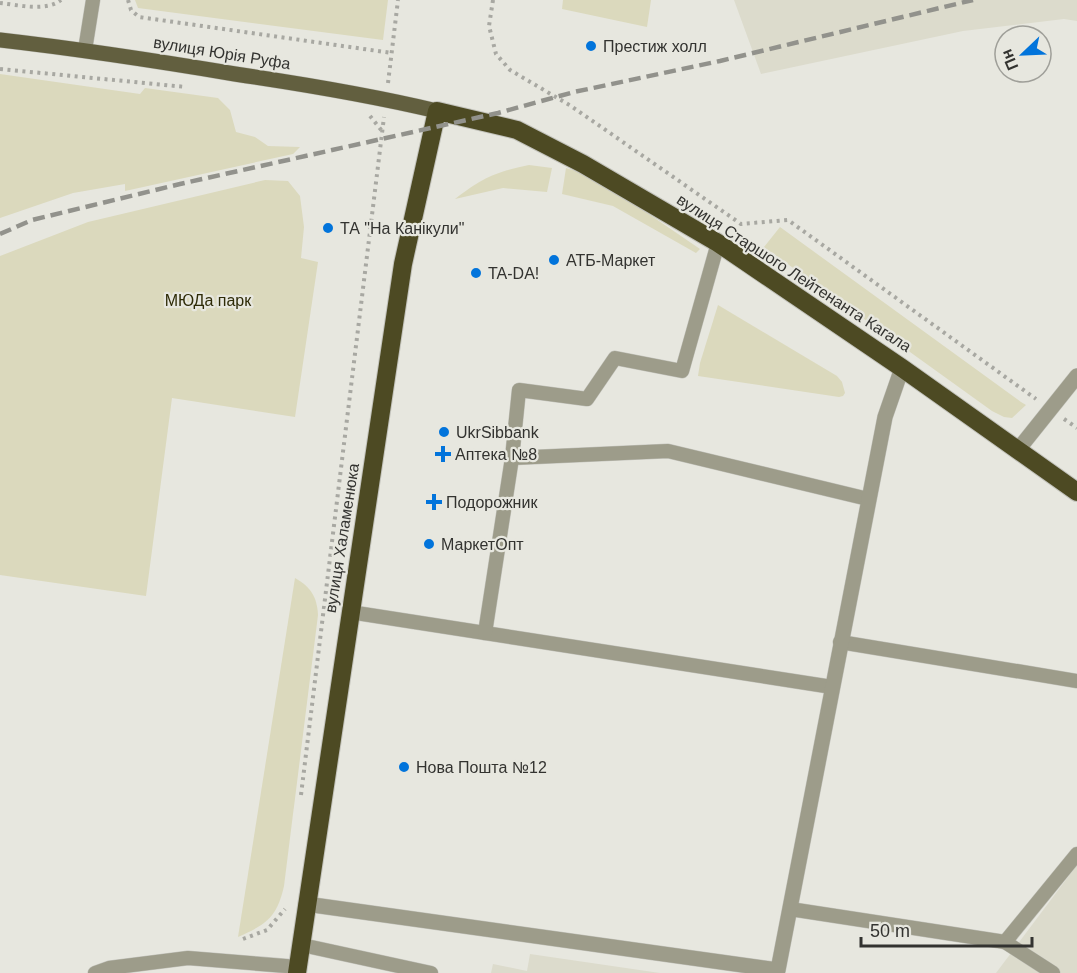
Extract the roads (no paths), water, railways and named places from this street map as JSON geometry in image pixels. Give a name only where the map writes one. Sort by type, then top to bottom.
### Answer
[{"type":"highway","name":"вулиця Старшого Лейтенанта Кагала","points":[[437,111],[517,130],[584,164],[718,243],[902,368],[1077,492]]},
{"type":"highway","name":"вулиця Халаменюка","points":[[297,970],[403,264],[437,111]]},
{"type":"main road","name":"вулиця Юрія Руфа","points":[[0,40],[85,50],[386,98],[437,111]]},
{"type":"street","points":[[306,904],[778,970],[868,499],[885,417],[902,368]]},
{"type":"street","points":[[1017,451],[1077,376]]},
{"type":"lane","points":[[85,50],[93,0]]},
{"type":"lane","points":[[485,633],[512,458],[519,390],[586,399],[615,358],[682,370],[718,243]]},
{"type":"lane","points":[[512,458],[668,451],[868,499]]},
{"type":"lane","points":[[350,612],[832,687]]},
{"type":"lane","points":[[840,642],[1077,681]]},
{"type":"lane","points":[[1005,942],[1077,854]]},
{"type":"lane","points":[[790,909],[1005,942],[1053,973]]},
{"type":"lane","points":[[302,945],[400,970],[431,973]]},
{"type":"lane","points":[[95,973],[109,968],[188,958],[297,970]]},
{"type":"railway","points":[[0,234],[32,220],[180,184],[498,113],[574,92],[720,61],[973,0]]},
{"type":"place","name":"Престиж холл","points":[[591,46]]},
{"type":"place","name":"ТА \"На Канікули\"","points":[[328,228]]},
{"type":"place","name":"АТБ-Маркет","points":[[554,260]]},
{"type":"place","name":"TA-DA!","points":[[476,273]]},
{"type":"place","name":"UkrSibbank","points":[[444,432]]},
{"type":"place","name":"Аптека №8","points":[[443,454]]},
{"type":"place","name":"Подорожник","points":[[434,502]]},
{"type":"place","name":"МаркетОпт","points":[[429,544]]},
{"type":"place","name":"Нова Пошта №12","points":[[404,767]]},
{"type":"park label","name":"МЮДа парк","points":[[208,300]]}]
